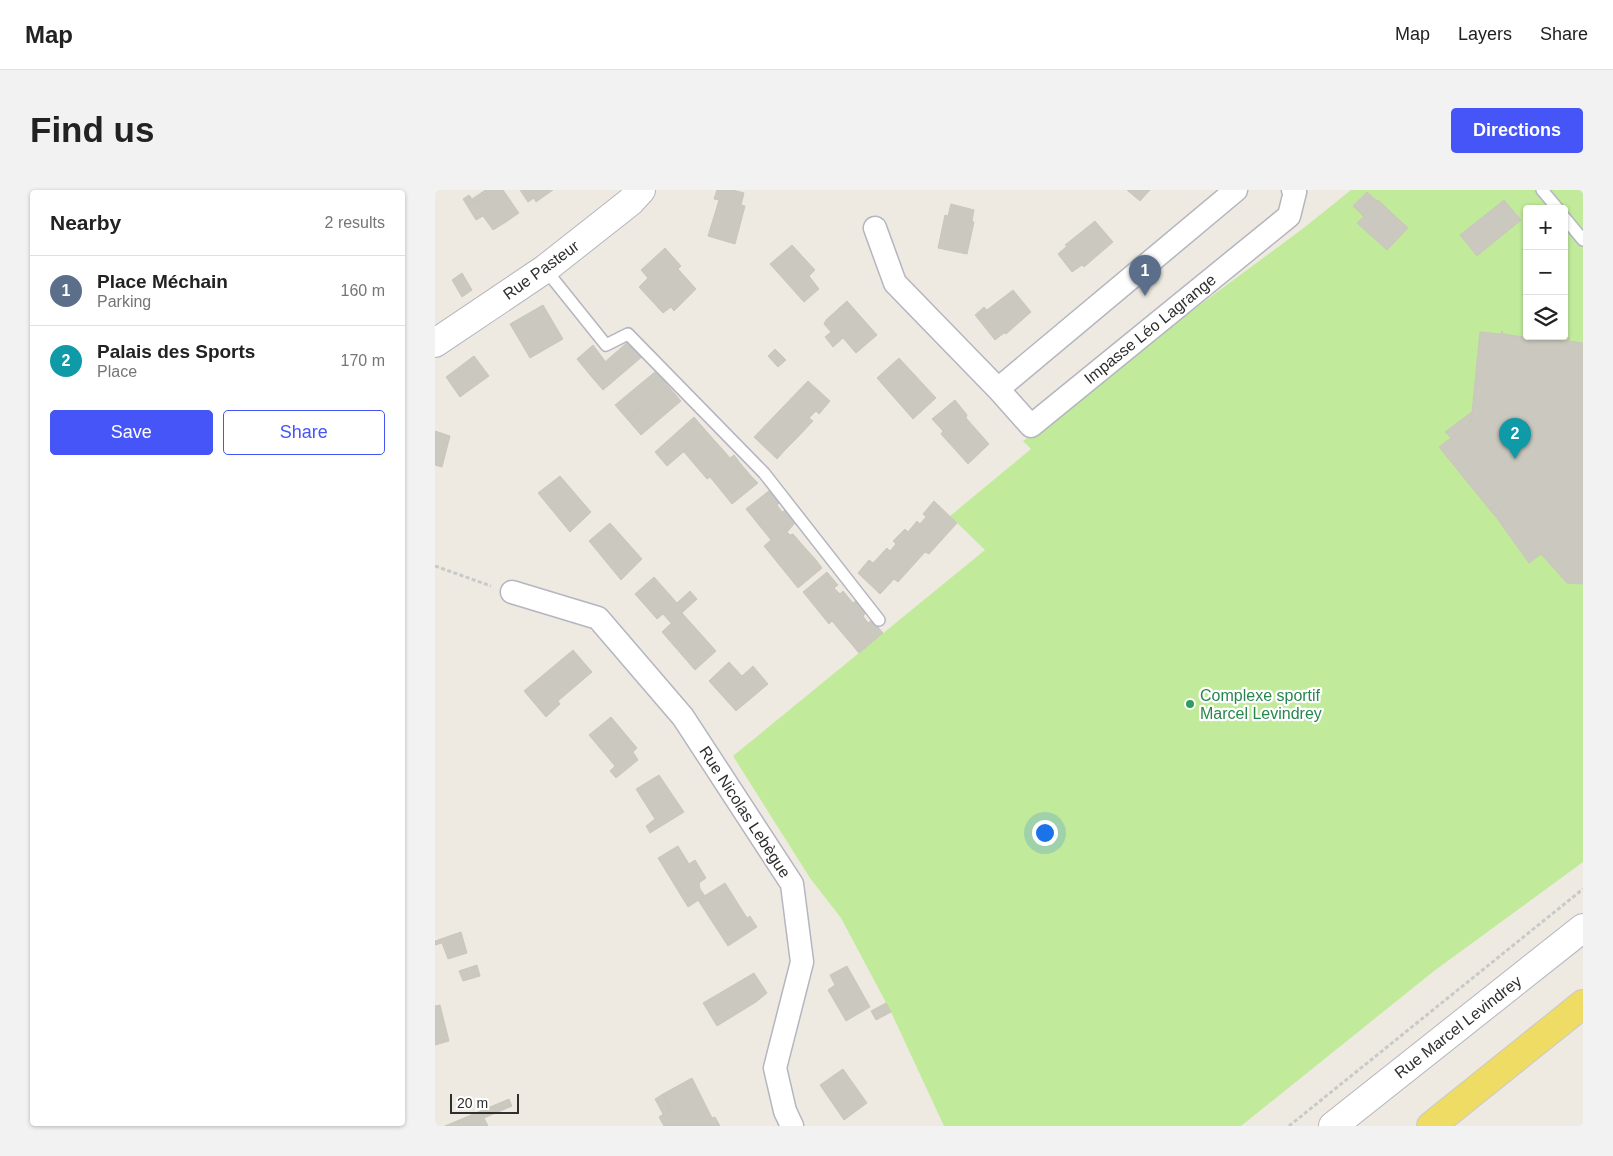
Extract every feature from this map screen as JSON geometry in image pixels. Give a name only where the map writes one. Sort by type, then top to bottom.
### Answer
[{"type":"main road","points":[[1431,1126],[1583,1004]]},
{"type":"street","name":"Rue Pasteur","points":[[435,343],[545,269],[630,202],[641,190]]},
{"type":"street","points":[[998,389],[1236,190]]},
{"type":"street","name":"Impasse Léo Lagrange","points":[[875,228],[895,283],[998,389],[1031,426],[1289,216],[1294,191]]},
{"type":"street","name":"Rue Nicolas Lebègue","points":[[511,592],[598,618],[683,717],[791,884],[802,962],[775,1068],[785,1111],[792,1126]]},
{"type":"street","name":"Rue Marcel Levindrey","points":[[1333,1126],[1583,928]]},
{"type":"lane","points":[[1542,190],[1555,205]]},
{"type":"lane","points":[[1568,222],[1583,240]]},
{"type":"lane","points":[[545,269],[607,345],[628,334],[764,473],[879,620]]},
{"type":"path","points":[[435,566],[470,580],[511,592]]},
{"type":"path","points":[[1289,1126],[1583,889]]},
{"type":"green space","name":"Complexe sportif Marcel Levindrey","points":[[1351,190],[1583,190],[1583,862],[1434,971],[1241,1126],[944,1126],[891,1012],[841,918],[810,878],[733,756],[985,550],[950,516],[1031,449],[1023,441],[1066,410],[1070,401],[1305,227]]},
{"type":"building","points":[[484,190],[503,190],[519,213],[506,222]]},
{"type":"building","points":[[520,190],[553,190],[536,202],[534,198],[528,202]]},
{"type":"building","points":[[717,190],[733,190],[744,193],[741,205],[745,206],[735,244],[708,236],[719,200],[714,199]]},
{"type":"building","points":[[1127,190],[1150,190],[1140,201]]},
{"type":"building","points":[[484,191],[488,197],[476,204],[472,199]]},
{"type":"building","points":[[1367,192],[1377,201],[1362,215],[1353,206]]},
{"type":"building","points":[[469,195],[476,204],[488,197],[506,222],[493,230],[483,216],[476,220],[463,199]]},
{"type":"building","points":[[1378,200],[1408,228],[1387,250],[1357,223],[1364,216],[1362,215]]},
{"type":"building","points":[[1504,200],[1521,220],[1477,256],[1460,235]]},
{"type":"building","points":[[951,204],[974,210],[972,221],[974,222],[967,254],[938,248],[945,215],[948,216]]},
{"type":"building","points":[[1095,221],[1113,242],[1084,267],[1082,265],[1072,272],[1058,254],[1067,246],[1065,245]]},
{"type":"building","points":[[792,245],[815,270],[809,276],[819,289],[804,302],[770,264]]},
{"type":"building","points":[[665,248],[681,266],[678,269],[696,289],[674,311],[671,307],[663,313],[639,287],[648,278],[641,270]]},
{"type":"building","points":[[462,273],[472,290],[462,297],[452,280]]},
{"type":"building","points":[[1013,290],[1031,312],[1006,334],[1004,333],[995,340],[975,315],[984,307],[987,310]]},
{"type":"building","points":[[847,301],[877,335],[856,353],[843,338],[833,347],[825,337],[831,332],[824,324],[826,320]]},
{"type":"building","points":[[543,305],[563,339],[530,358],[510,324]]},
{"type":"building","points":[[1502,331],[1503,334],[1523,337],[1523,340],[1567,341],[1569,337],[1569,341],[1583,343],[1583,584],[1567,583],[1541,554],[1529,563],[1496,517],[1501,512],[1496,505],[1490,510],[1439,447],[1471,423],[1480,332],[1501,334]]},
{"type":"building","points":[[629,341],[643,356],[603,390],[590,375]]},
{"type":"building","points":[[593,345],[605,361],[590,375],[577,359]]},
{"type":"building","points":[[775,349],[786,360],[778,367],[768,356]]},
{"type":"building","points":[[474,356],[489,376],[460,397],[446,377]]},
{"type":"building","points":[[899,358],[936,398],[913,419],[877,378]]},
{"type":"building","points":[[656,371],[668,386],[628,420],[615,405]]},
{"type":"building","points":[[808,381],[830,401],[819,414],[816,411],[809,418],[813,421],[795,440],[793,436],[782,447],[785,450],[777,459],[754,437]]},
{"type":"building","points":[[668,386],[681,401],[641,435],[628,420]]},
{"type":"building","points":[[955,400],[967,415],[966,418],[989,444],[968,464],[941,434],[943,431],[932,419]]},
{"type":"building","points":[[1472,412],[1471,423],[1451,438],[1445,432]]},
{"type":"building","points":[[694,417],[707,432],[667,466],[655,452]]},
{"type":"building","points":[[435,431],[450,436],[442,467],[435,465]]},
{"type":"building","points":[[707,432],[714,440],[710,443],[721,454],[724,451],[730,458],[734,455],[740,463],[737,466],[748,478],[751,476],[758,483],[732,504],[710,477],[707,479],[684,452]]},
{"type":"building","points":[[793,436],[795,440],[785,450],[782,447]]},
{"type":"building","points":[[714,440],[724,451],[721,454],[710,443]]},
{"type":"building","points":[[740,463],[751,476],[748,478],[737,466]]},
{"type":"building","points":[[560,476],[591,512],[570,532],[538,493]]},
{"type":"building","points":[[770,490],[780,502],[777,505],[782,512],[786,510],[796,522],[787,532],[790,535],[793,534],[806,549],[803,552],[813,563],[816,560],[822,568],[798,588],[764,546],[771,540],[746,509]]},
{"type":"building","points":[[934,501],[957,523],[929,554],[925,552],[898,582],[894,579],[880,594],[858,573],[869,560],[873,563],[887,548],[890,551],[896,544],[893,541],[905,529],[908,532],[917,521],[920,524],[926,517],[923,514]]},
{"type":"building","points":[[1496,505],[1501,512],[1496,517],[1490,510]]},
{"type":"building","points":[[610,523],[642,559],[621,580],[589,541]]},
{"type":"building","points":[[806,549],[816,560],[813,563],[803,552]]},
{"type":"building","points":[[827,572],[838,585],[834,588],[840,594],[843,591],[853,603],[856,601],[866,613],[863,616],[868,623],[872,620],[883,633],[859,653],[832,621],[829,624],[803,592]]},
{"type":"building","points":[[654,577],[677,603],[690,591],[697,599],[671,623],[663,614],[657,619],[635,594]]},
{"type":"building","points":[[682,613],[716,651],[695,670],[662,632]]},
{"type":"building","points":[[573,650],[592,672],[558,701],[560,704],[546,717],[524,691]]},
{"type":"building","points":[[729,662],[742,676],[753,666],[768,684],[736,711],[709,681]]},
{"type":"building","points":[[611,717],[637,748],[633,752],[638,760],[616,778],[610,771],[615,766],[589,735]]},
{"type":"building","points":[[659,775],[684,812],[650,833],[646,826],[655,819],[636,789]]},
{"type":"building","points":[[678,846],[689,864],[695,860],[706,878],[699,883],[700,889],[705,896],[688,907],[658,858]]},
{"type":"building","points":[[725,883],[747,918],[750,916],[757,927],[728,946],[698,900]]},
{"type":"building","points":[[461,932],[467,953],[448,959],[442,943],[435,945],[435,941]]},
{"type":"building","points":[[477,965],[480,976],[463,981],[459,971]]},
{"type":"building","points":[[847,966],[870,1007],[846,1021],[828,990],[835,985],[830,975]]},
{"type":"building","points":[[754,973],[767,993],[717,1026],[703,1003]]},
{"type":"building","points":[[886,1003],[891,1012],[876,1020],[871,1011]]},
{"type":"building","points":[[440,1005],[449,1041],[435,1045],[435,1006]]},
{"type":"building","points":[[843,1069],[867,1103],[844,1120],[820,1085]]},
{"type":"building","points":[[692,1078],[712,1118],[715,1117],[720,1126],[664,1126],[659,1117],[671,1109],[663,1094]]},
{"type":"building","points":[[663,1094],[671,1109],[663,1114],[655,1099]]},
{"type":"building","points":[[509,1099],[512,1106],[484,1118],[488,1126],[445,1126]]},
{"type":"place","name":"Place Méchain","points":[[1145,296]]},
{"type":"place","name":"Palais des Sports","points":[[1515,459]]},
{"type":"place","name":"Complexe sportif Marcel Levindrey","points":[[1190,704]]}]
